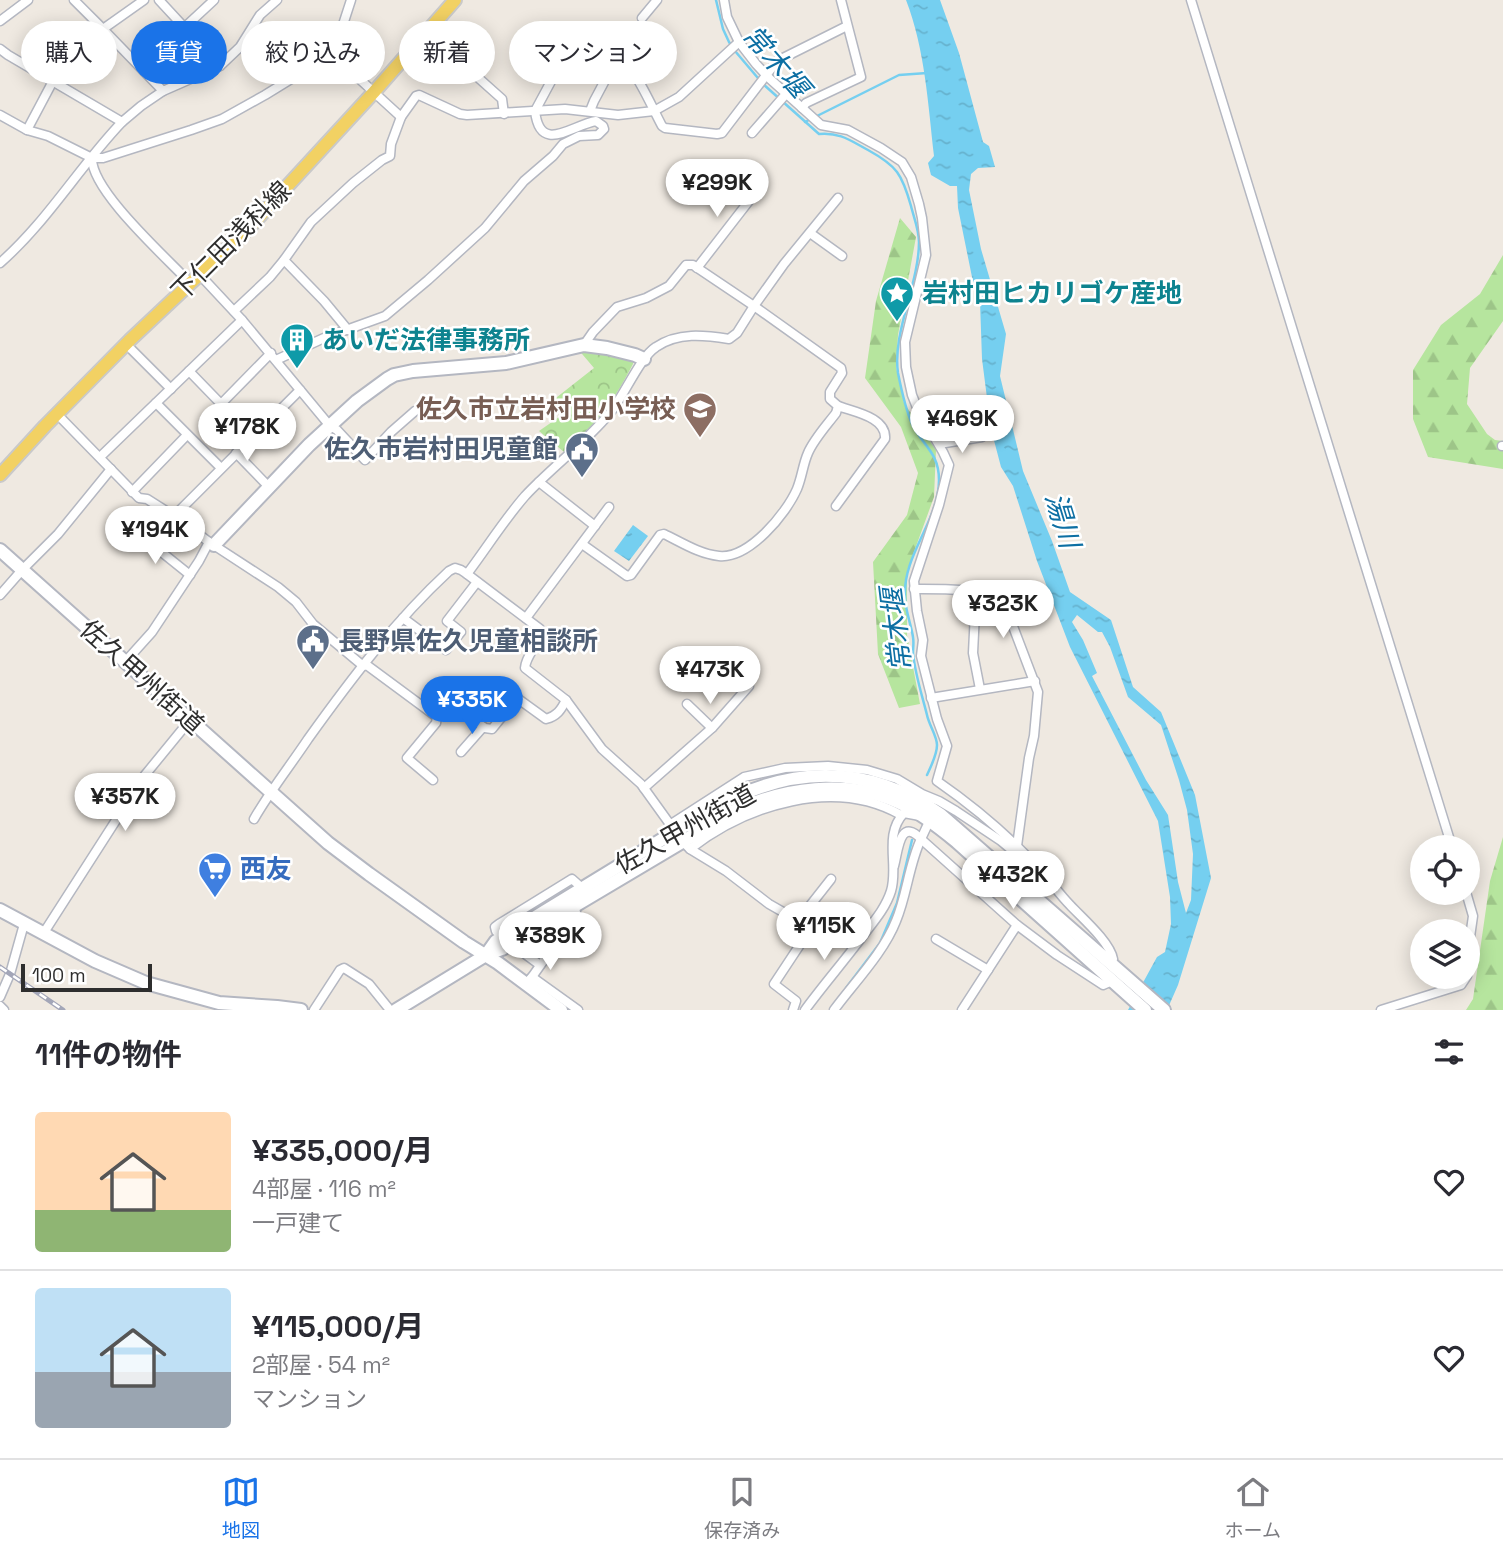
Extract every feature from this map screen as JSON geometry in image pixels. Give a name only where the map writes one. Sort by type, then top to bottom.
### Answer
[{"type":"main road","name":"下仁田浅科線","points":[[437,21],[455,0]]},
{"type":"main road","name":"下仁田浅科線","points":[[0,475],[126,344],[247,230],[399,64]]},
{"type":"main road","points":[[212,544],[330,426],[357,401],[394,375],[506,363],[584,345],[607,348],[644,359]]},
{"type":"main road","name":"佐久甲州街道","points":[[0,550],[348,859],[485,955]]},
{"type":"main road","name":"佐久甲州街道","points":[[485,955],[502,949],[573,906],[680,836],[723,802],[772,782],[827,776],[850,777],[921,797],[1110,963],[1117,978],[1145,1010]]},
{"type":"main road","name":"佐久甲州街道","points":[[485,955],[496,941],[582,888],[680,836],[750,803],[805,790],[843,790],[875,794],[896,801],[957,842],[1117,978],[1164,1010]]},
{"type":"main road","points":[[0,910],[128,976],[169,990],[219,1006],[301,1010]]},
{"type":"main road","points":[[396,1010],[485,955],[529,980],[561,1010]]},
{"type":"street","points":[[0,21],[28,0]]},
{"type":"street","points":[[74,0],[95,21]]},
{"type":"street","points":[[114,21],[144,0]]},
{"type":"street","points":[[159,0],[178,21]]},
{"type":"street","points":[[191,21],[214,0]]},
{"type":"street","points":[[227,59],[240,47],[260,15],[277,0]]},
{"type":"street","points":[[642,18],[657,0]]},
{"type":"street","points":[[724,0],[734,46],[756,64],[763,79],[783,98],[821,125],[848,130],[902,162],[911,177],[922,218],[926,255],[905,342],[906,367],[918,410],[949,465],[937,513],[917,567],[914,589],[923,640],[921,656],[937,719],[947,746],[933,796]]},
{"type":"street","points":[[808,114],[806,103],[861,76],[841,0]]},
{"type":"street","points":[[1191,0],[1448,835]]},
{"type":"street","points":[[343,21],[348,1]]},
{"type":"street","points":[[640,84],[662,126],[667,129],[722,133],[777,61],[847,26]]},
{"type":"street","points":[[117,43],[163,91]]},
{"type":"street","points":[[234,311],[284,260],[311,222],[354,183],[390,156],[391,144],[401,117],[416,96],[460,114],[565,109],[618,115],[654,111],[679,97],[734,46]]},
{"type":"street","points":[[0,49],[21,63]]},
{"type":"street","points":[[27,130],[51,84]]},
{"type":"street","points":[[58,84],[122,122]]},
{"type":"street","points":[[0,263],[17,248],[122,122],[163,91],[179,84]]},
{"type":"street","points":[[0,115],[27,130],[48,136],[92,158],[103,158],[222,119],[281,84]]},
{"type":"street","points":[[365,84],[401,117]]},
{"type":"street","points":[[485,84],[502,99],[504,114]]},
{"type":"street","points":[[221,404],[274,356],[385,316],[485,228],[524,181],[563,144],[579,136],[597,135],[604,129],[596,121],[556,135],[545,134],[537,125],[535,111],[550,84]]},
{"type":"street","points":[[590,111],[603,84]]},
{"type":"street","points":[[752,133],[783,98]]},
{"type":"street","points":[[92,158],[94,170],[114,203],[195,279],[234,311],[330,426],[365,460],[415,411]]},
{"type":"street","points":[[697,268],[759,188]]},
{"type":"street","points":[[467,574],[523,499],[608,416],[644,359],[655,347],[676,338],[694,335],[729,339],[733,337],[784,264],[838,198]]},
{"type":"street","points":[[810,233],[842,256]]},
{"type":"street","points":[[284,260],[348,330]]},
{"type":"street","points":[[584,345],[617,307],[646,298],[669,286],[686,265],[693,265],[841,368],[842,373],[830,392],[830,399],[838,407],[869,418],[884,427],[885,439],[836,506]]},
{"type":"street","points":[[100,457],[242,320]]},
{"type":"street","points":[[126,344],[171,389]]},
{"type":"street","points":[[189,371],[251,438]]},
{"type":"street","points":[[174,516],[300,390]]},
{"type":"street","points":[[156,403],[221,468]]},
{"type":"street","points":[[582,544],[627,576],[631,575],[660,535],[664,534],[708,554],[727,556],[746,549],[759,540],[788,504],[802,476],[809,452],[838,407]]},
{"type":"street","points":[[57,414],[139,498],[147,499],[174,516],[278,587],[296,602],[313,624],[362,664],[437,717]]},
{"type":"street","points":[[132,492],[187,435]]},
{"type":"street","points":[[939,444],[982,437]]},
{"type":"street","points":[[236,453],[269,487]]},
{"type":"street","points":[[0,595],[58,534],[111,469]]},
{"type":"street","points":[[539,482],[595,526]]},
{"type":"street","points":[[526,618],[609,507]]},
{"type":"street","points":[[139,534],[190,575]]},
{"type":"street","points":[[125,662],[152,632],[212,544]]},
{"type":"street","points":[[254,819],[270,792],[362,664],[421,597],[449,571],[455,568],[461,570],[540,629],[525,668],[566,700],[602,750],[644,788],[680,836],[769,904],[811,928],[774,984],[796,1001],[793,1010]]},
{"type":"street","points":[[403,618],[446,650],[461,632],[447,621],[477,582]]},
{"type":"street","points":[[914,589],[952,589],[976,592],[1003,600],[1038,692],[1017,850],[1013,851],[939,801],[921,797]]},
{"type":"street","points":[[976,592],[973,653],[980,689]]},
{"type":"street","points":[[931,698],[1035,681]]},
{"type":"street","points":[[644,788],[712,728],[750,686]]},
{"type":"street","points":[[433,780],[407,758],[447,705],[453,705],[492,729],[517,698],[546,719],[561,710],[566,700]]},
{"type":"street","points":[[687,704],[712,728]]},
{"type":"street","points":[[43,934],[145,775],[190,720]]},
{"type":"street","points":[[461,752],[484,726]]},
{"type":"street","points":[[937,781],[995,825],[1043,873],[1071,907],[1093,928],[1112,954],[1110,963]]},
{"type":"street","points":[[680,836],[700,842],[739,820],[777,806],[833,796],[889,808],[901,815],[904,813],[925,821],[896,922],[887,940],[834,1010]]},
{"type":"street","points":[[894,866],[892,842],[901,815]]},
{"type":"street","points":[[805,1010],[880,913],[891,891],[901,837],[911,831],[1017,925],[1057,955],[1103,985],[1117,978]]},
{"type":"street","points":[[496,931],[495,927],[499,924],[572,879],[582,888]]},
{"type":"street","points":[[798,921],[831,879]]},
{"type":"street","points":[[573,906],[576,912],[573,919],[529,980],[578,1010]]},
{"type":"street","points":[[0,997],[10,974],[24,924]]},
{"type":"street","points":[[962,1010],[1017,925]]},
{"type":"street","points":[[936,939],[988,970]]},
{"type":"street","points":[[525,954],[540,965]]},
{"type":"street","points":[[313,1010],[344,968],[369,985],[390,1010]]},
{"type":"street","points":[[1381,1010],[1448,989]]},
{"type":"green space","points":[[900,218],[916,237],[898,335],[896,367],[904,403],[936,450],[934,497],[907,571],[907,635],[920,704],[899,708],[878,654],[873,562],[907,515],[918,473],[901,427],[865,378],[876,301]]},
{"type":"green space","points":[[1503,255],[1503,321],[1470,368],[1467,404],[1487,434],[1495,440],[1503,441],[1503,469],[1428,457],[1413,419],[1413,370],[1441,325],[1480,294]]},
{"type":"green space","points":[[577,348],[629,358],[633,364],[618,392],[602,413],[564,452],[539,431],[562,415],[552,401],[594,368]]},
{"type":"green space","points":[[1503,837],[1503,1010],[1466,1010],[1473,999],[1474,989],[1480,989],[1480,950],[1490,881]]},
{"type":"water","name":"湯川","points":[[906,0],[940,0],[959,53],[983,142],[989,146],[995,167],[978,168],[971,174],[969,190],[981,249],[1006,334],[1000,376],[1023,471],[1070,592],[1111,620],[1133,687],[1161,712],[1195,795],[1211,878],[1178,985],[1167,1010],[1128,1010],[1157,957],[1165,952],[1171,924],[1170,897],[1158,821],[1070,647],[1037,561],[1013,486],[1001,467],[991,429],[982,359],[980,302],[958,208],[957,186],[950,186],[931,175],[928,163],[934,156],[930,117],[922,57]],"holes":[[[1077,615],[1098,632],[1102,632],[1110,647],[1128,697],[1161,725],[1179,780],[1187,810],[1193,854],[1191,900],[1186,913],[1178,882],[1168,815],[1146,780],[1092,676],[1097,673],[1072,622]]]},
{"type":"water","points":[[633,525],[648,536],[629,561],[614,551]]},
{"type":"waterway","name":"常木堰","points":[[716,0],[729,42],[763,84],[819,134],[833,134],[845,138],[892,166],[905,186],[916,224],[919,238],[918,258],[897,358],[899,379],[910,418],[936,462],[939,480],[933,510],[909,566],[905,596],[917,677],[937,742],[935,757],[927,775]]},
{"type":"waterway","points":[[805,122],[899,75],[927,73]]},
{"type":"waterway","points":[[846,988],[880,943],[897,903],[912,840]]},
{"type":"railway","points":[[0,967],[63,1010]]},
{"type":"place","name":"岩村田ヒカリゴケ産地","points":[[897,323]]},
{"type":"place","name":"あいだ法律事務所","points":[[297,370]]},
{"type":"place","name":"佐久市立岩村田小学校","points":[[700,439]]},
{"type":"place","name":"佐久市岩村田児童館","points":[[582,479]]},
{"type":"place","name":"長野県佐久児童相談所","points":[[313,671]]},
{"type":"place","name":"西友","points":[[215,899]]}]
